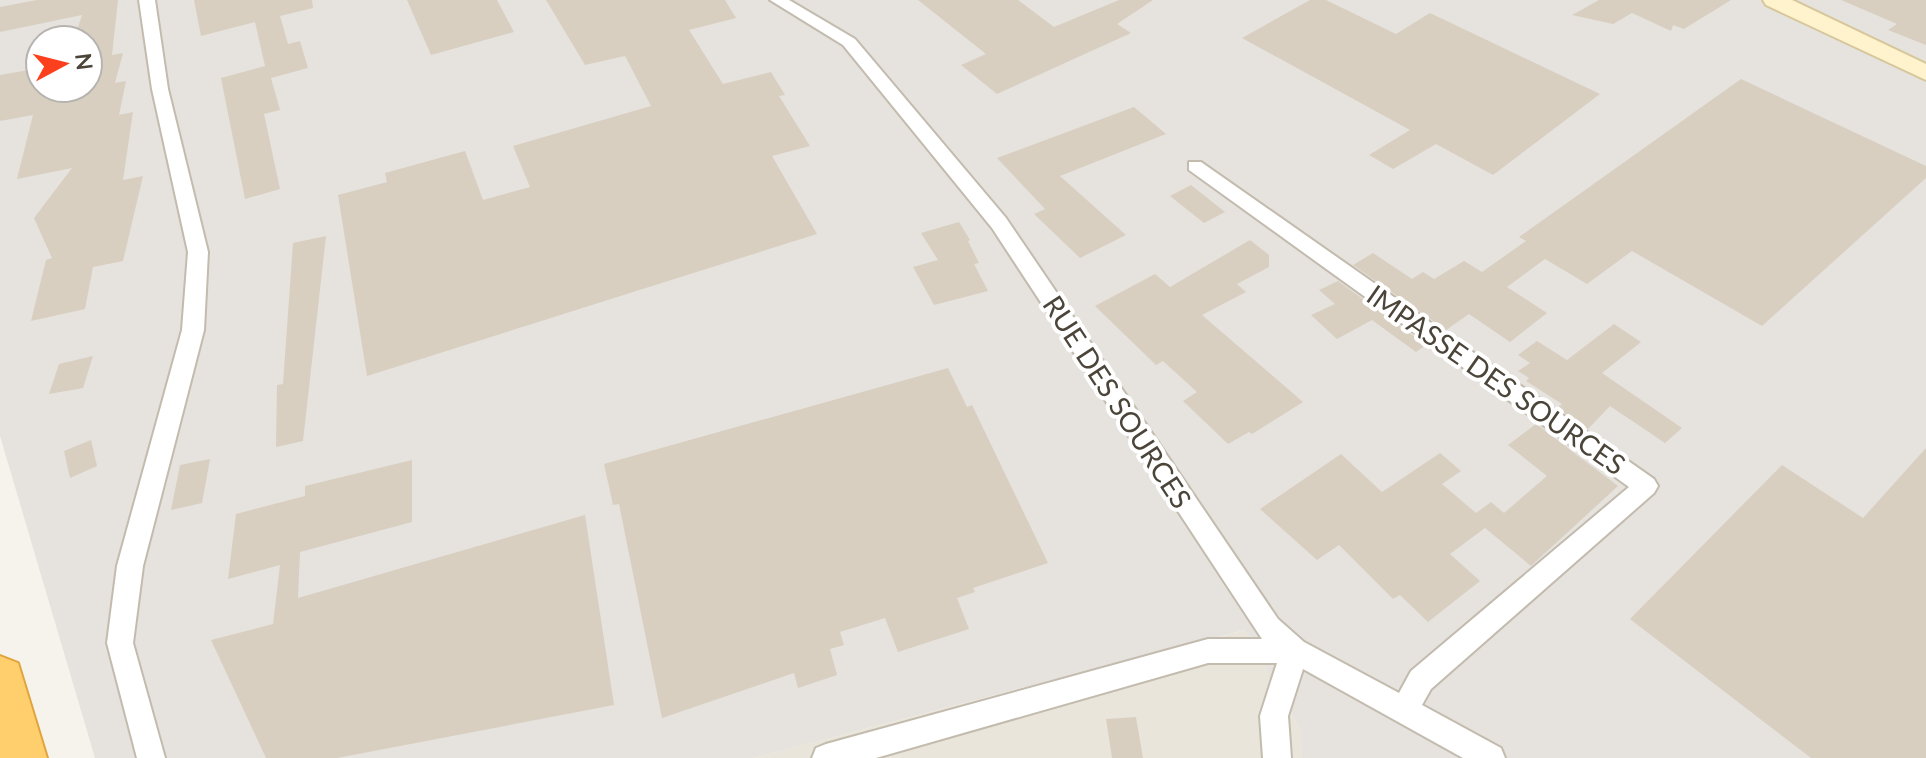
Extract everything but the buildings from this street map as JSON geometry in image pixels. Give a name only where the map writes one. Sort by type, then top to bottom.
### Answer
[{"type":"highway","points":[[0,681],[20,758]]},
{"type":"street","points":[[147,0],[160,89],[198,252],[193,330],[130,566],[120,643],[151,758]]},
{"type":"street","name":"RUE DES SOURCES","points":[[778,0],[849,42],[999,223],[1252,608],[1295,651],[1491,758]]},
{"type":"street","points":[[1774,0],[1926,73]]},
{"type":"street","name":"IMPASSE DES SOURCES","points":[[1195,166],[1646,486],[1421,680],[1405,710]]},
{"type":"street","points":[[826,758],[1208,651],[1295,651],[1274,716],[1277,758]]},
{"type":"shaded area","points":[[0,0],[1926,0],[1926,758],[1302,758],[1300,728],[1245,630],[753,758],[95,758],[0,436]]},
{"type":"shaded area","points":[[1246,630],[1300,728],[1302,758],[753,758]]}]
